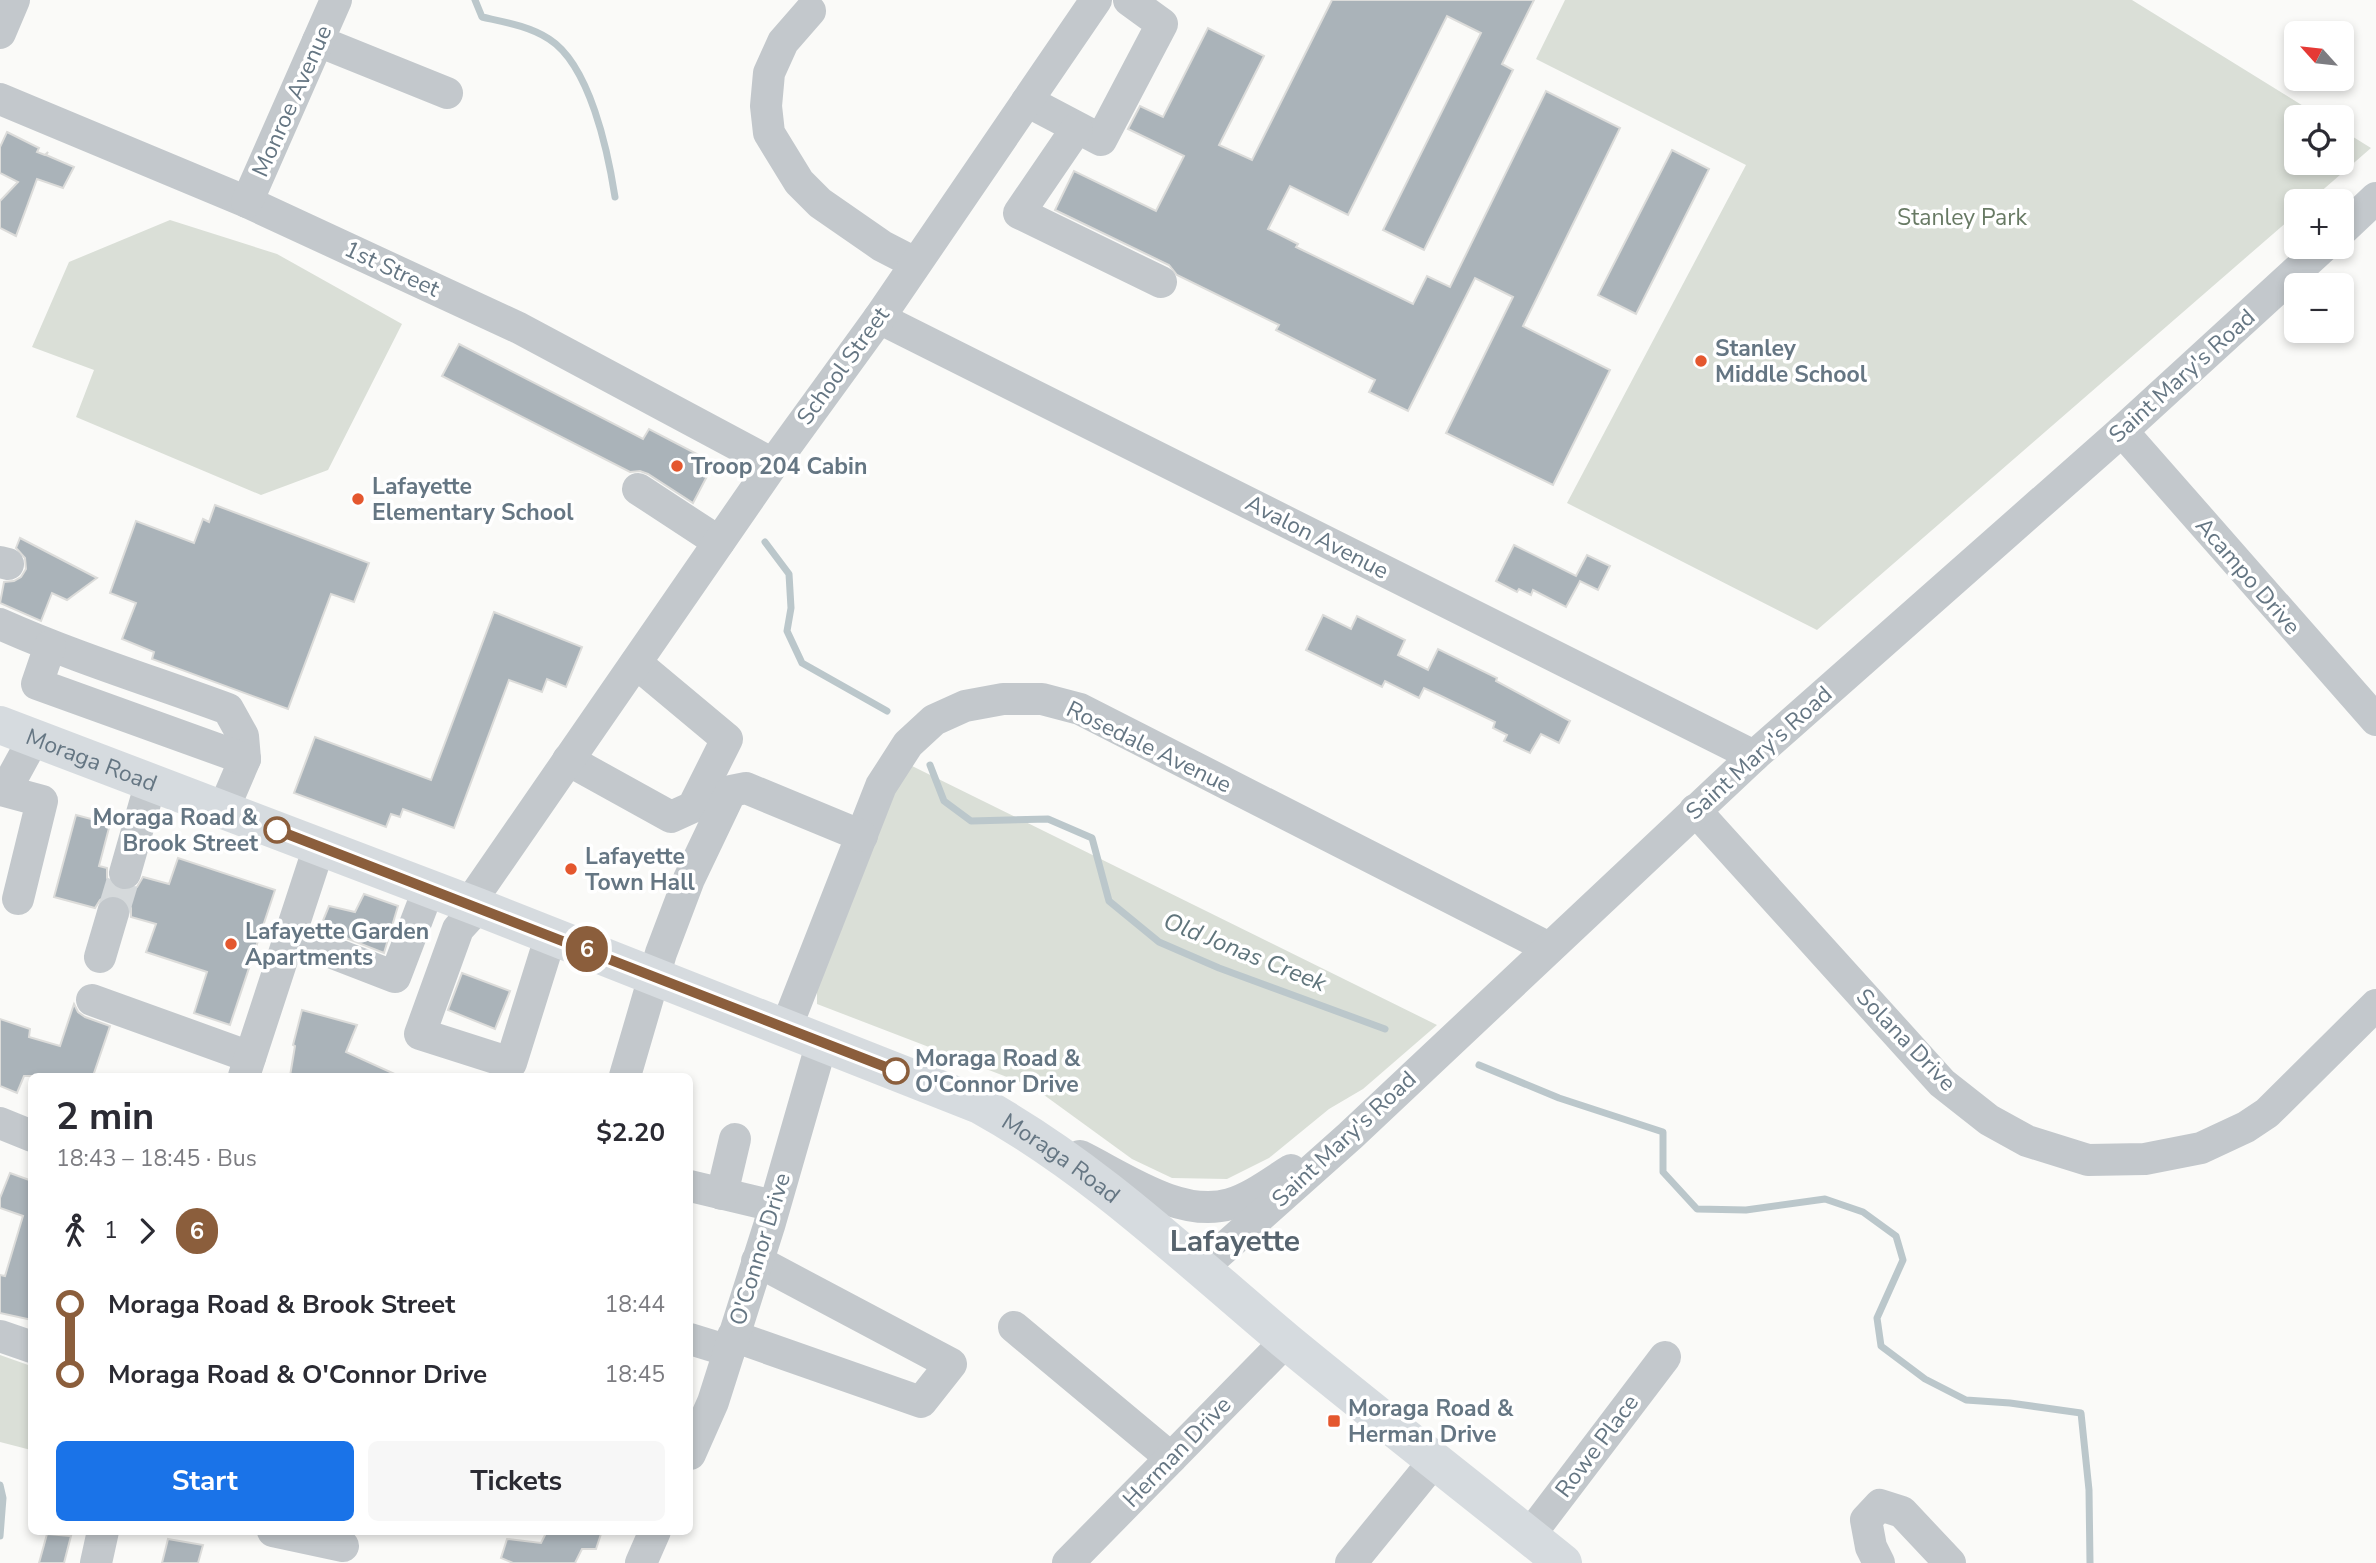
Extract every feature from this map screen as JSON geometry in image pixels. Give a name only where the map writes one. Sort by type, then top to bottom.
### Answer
[{"type":"main road","name":"Moraga Road","points":[[17,731],[474,905],[980,1105],[1023,1129],[1122,1202],[1203,1267],[1286,1341],[1563,1563]]},
{"type":"street","points":[[0,33],[14,0]]},
{"type":"street","name":"Monroe Avenue","points":[[247,202],[336,0]]},
{"type":"street","name":"School Street","points":[[551,935],[511,1063],[420,1034],[458,929],[568,760],[773,464],[879,318],[1096,0]]},
{"type":"street","points":[[1027,101],[1101,140],[1162,24],[1129,0]]},
{"type":"street","points":[[810,11],[783,42],[769,73],[766,106],[769,133],[799,182],[820,203],[882,246],[915,263]]},
{"type":"street","points":[[318,41],[447,93]]},
{"type":"street","name":"1st Street","points":[[0,99],[247,202],[519,328],[773,464]]},
{"type":"street","points":[[1077,128],[1019,213],[1161,282]]},
{"type":"street","points":[[2354,219],[2376,198]]},
{"type":"street","name":"Saint Mary's Road","points":[[1203,1267],[1350,1136],[1754,756],[2122,431],[2310,259]]},
{"type":"street","name":"Avalon Avenue","points":[[879,318],[1754,756]]},
{"type":"street","name":"Acampo Drive","points":[[2122,431],[2376,720]]},
{"type":"street","points":[[638,489],[719,542]]},
{"type":"street","points":[[0,624],[50,646],[82,655],[228,709],[243,736],[245,759],[224,808]]},
{"type":"street","points":[[50,646],[37,684],[245,759]]},
{"type":"street","points":[[568,760],[671,817],[693,807],[727,739],[636,663]]},
{"type":"street","name":"Rosedale Avenue","points":[[786,1028],[881,786],[908,744],[934,720],[965,706],[1003,699],[1042,699],[1080,709],[1549,948]]},
{"type":"street","points":[[17,731],[3,791],[42,801],[18,899]]},
{"type":"street","points":[[125,873],[151,782]]},
{"type":"street","points":[[626,1073],[653,975],[689,879],[731,791],[746,788],[862,836]]},
{"type":"street","name":"Solana Drive","points":[[1695,810],[1942,1083],[1989,1120],[2027,1141],[2088,1160],[2145,1159],[2201,1148],[2246,1127],[2267,1113],[2376,1005]]},
{"type":"street","points":[[92,1000],[247,1067],[319,847]]},
{"type":"street","points":[[289,936],[395,977],[429,888]]},
{"type":"street","points":[[100,957],[113,913]]},
{"type":"street","name":"O'Connor Drive","points":[[693,1447],[713,1402],[822,1042]]},
{"type":"street","points":[[0,1124],[28,1134]]},
{"type":"street","points":[[1023,1129],[1151,1193],[1182,1205],[1198,1207],[1231,1204],[1350,1136]]},
{"type":"street","points":[[722,1194],[735,1139]]},
{"type":"street","points":[[693,1187],[774,1206]]},
{"type":"street","points":[[693,1339],[731,1344],[920,1402],[951,1364],[757,1261]]},
{"type":"street","points":[[1014,1327],[1171,1458]]},
{"type":"street","points":[[0,1336],[28,1346]]},
{"type":"street","name":"Herman Drive","points":[[1068,1563],[1286,1341]]},
{"type":"street","name":"Rowe Place","points":[[1529,1536],[1665,1357]]},
{"type":"street","points":[[1351,1563],[1435,1460]]},
{"type":"street","points":[[1879,1563],[1871,1548],[1866,1520],[1880,1506],[1902,1512],[1950,1563]]},
{"type":"street","points":[[96,1563],[102,1535]]},
{"type":"street","points":[[292,1535],[343,1546]]},
{"type":"street","points":[[640,1563],[653,1535]]},
{"type":"green space","name":"Stanley Park","points":[[1565,0],[2132,0],[2302,105],[2284,105],[2284,175],[2340,175],[2324,189],[2284,189],[2284,224],[1817,630],[1567,503],[1746,165],[1536,59]]},
{"type":"green space","name":"Stanley Park","points":[[2354,137],[2371,148],[2354,163]]},
{"type":"green space","points":[[170,220],[277,254],[402,324],[328,470],[261,495],[76,417],[94,370],[32,347],[69,262]]},
{"type":"green space","points":[[908,764],[1437,1025],[1363,1089],[1329,1109],[1269,1158],[1227,1179],[1172,1178],[1132,1159],[1033,1087],[817,1004],[817,989],[887,802]]},
{"type":"green space","points":[[0,1355],[28,1365],[28,1449],[0,1442]]},
{"type":"building","points":[[1332,0],[1534,0],[1502,64],[1513,70],[1424,250],[1383,230],[1481,33],[1447,16],[1348,215],[1290,186],[1268,229],[1298,244],[1296,247],[1413,304],[1427,276],[1450,287],[1546,91],[1620,128],[1523,326],[1610,370],[1553,485],[1446,433],[1513,297],[1475,278],[1408,411],[1369,392],[1375,380],[1276,330],[1279,325],[1177,275],[1169,265],[1055,210],[1074,171],[1156,211],[1184,156],[1128,129],[1140,106],[1163,117],[1208,28],[1264,56],[1219,145],[1252,160]]},
{"type":"building","points":[[7,132],[39,148],[37,152],[45,155],[48,152],[46,155],[74,167],[63,188],[37,179],[16,236],[0,228],[0,201],[18,182],[0,173],[0,147]]},
{"type":"building","points":[[1672,150],[1709,169],[1636,314],[1598,295]]},
{"type":"building","points":[[459,344],[643,439],[649,429],[714,463],[693,503],[648,474],[630,472],[442,376]]},
{"type":"building","points":[[215,505],[369,563],[354,602],[331,594],[288,709],[152,659],[154,652],[122,639],[136,603],[110,593],[136,521],[194,543],[203,519],[209,522]]},
{"type":"building","points":[[20,538],[97,578],[67,600],[52,593],[41,621],[0,603],[4,582],[21,577],[26,569],[25,558],[16,548]]},
{"type":"building","points":[[1514,545],[1576,576],[1587,555],[1610,566],[1598,590],[1580,581],[1566,607],[1533,590],[1531,595],[1519,589],[1517,592],[1496,581]]},
{"type":"building","points":[[494,612],[582,647],[566,687],[547,679],[542,692],[509,680],[454,828],[403,809],[400,817],[391,814],[386,827],[294,793],[315,737],[431,780]]},
{"type":"building","points":[[1323,615],[1351,629],[1357,616],[1405,640],[1398,655],[1428,670],[1438,649],[1497,678],[1496,681],[1570,721],[1559,743],[1541,734],[1530,753],[1504,741],[1507,735],[1493,728],[1495,722],[1424,688],[1419,698],[1385,681],[1382,687],[1306,650]]},
{"type":"building","name":"Lafayette Garden Apartments","points":[[76,815],[110,824],[99,866],[107,868],[107,878],[112,886],[119,890],[129,891],[137,887],[143,877],[169,884],[178,858],[275,890],[230,1025],[194,1013],[207,972],[146,952],[156,924],[131,917],[131,908],[126,900],[118,895],[108,895],[100,900],[95,908],[54,897]]},
{"type":"building","points":[[364,894],[398,906],[384,953],[320,928],[329,906],[355,912]]},
{"type":"building","points":[[462,973],[510,991],[495,1029],[448,1010]]},
{"type":"building","points":[[74,1004],[78,1012],[85,1017],[110,1026],[94,1073],[28,1073],[17,1093],[0,1086],[0,1019],[30,1029],[29,1037],[60,1046]]},
{"type":"building","points":[[302,1010],[357,1025],[346,1052],[392,1073],[290,1073],[293,1045]]},
{"type":"building","points":[[10,1173],[28,1180],[28,1319],[0,1313],[0,1275],[5,1276],[23,1216],[0,1208],[0,1198]]},
{"type":"building","points":[[47,1535],[71,1536],[64,1563],[39,1563]]},
{"type":"building","points":[[545,1535],[601,1535],[596,1549],[582,1549],[575,1563],[513,1563],[501,1558],[507,1539],[541,1543]]},
{"type":"building","points":[[168,1539],[203,1545],[198,1563],[162,1563]]},
{"type":"waterway","name":"Old Jonas Creek","points":[[475,0],[482,17],[516,25],[549,39],[576,68],[602,134],[615,197]]},
{"type":"waterway","name":"Old Jonas Creek","points":[[765,542],[789,574],[791,608],[787,631],[802,663],[887,711]]},
{"type":"waterway","name":"Old Jonas Creek","points":[[930,765],[944,801],[971,821],[1048,819],[1092,838],[1109,901],[1159,942],[1219,968],[1385,1029]]},
{"type":"waterway","name":"Old Jonas Creek","points":[[1479,1065],[1559,1098],[1663,1132],[1663,1172],[1697,1209],[1746,1210],[1825,1199],[1863,1212],[1896,1236],[1903,1260],[1877,1318],[1881,1346],[1925,1379],[1966,1400],[2081,1413],[2089,1490],[2090,1563]]},
{"type":"waterway","points":[[0,1485],[3,1498],[0,1536]]},
{"type":"tunnel","points":[[113,913],[125,873]]},
{"type":"bus line","name":"6","points":[[277,830],[896,1071]]},
{"type":"place","name":"Stanley Middle School","points":[[1701,361]]},
{"type":"place","name":"Troop 204 Cabin","points":[[677,466]]},
{"type":"place","name":"Lafayette Elementary School","points":[[358,499]]},
{"type":"place","name":"Moraga Road & Brook Street","points":[[277,830]]},
{"type":"place","name":"Lafayette Town Hall","points":[[571,869]]},
{"type":"place","name":"Lafayette Garden Apartments","points":[[231,944]]},
{"type":"place","name":"Moraga Road & O'Connor Drive","points":[[896,1071]]},
{"type":"place","name":"Moraga Road & Herman Drive","points":[[1334,1421]]},
{"type":"district","name":"Lafayette","points":[[1235,1241]]}]
